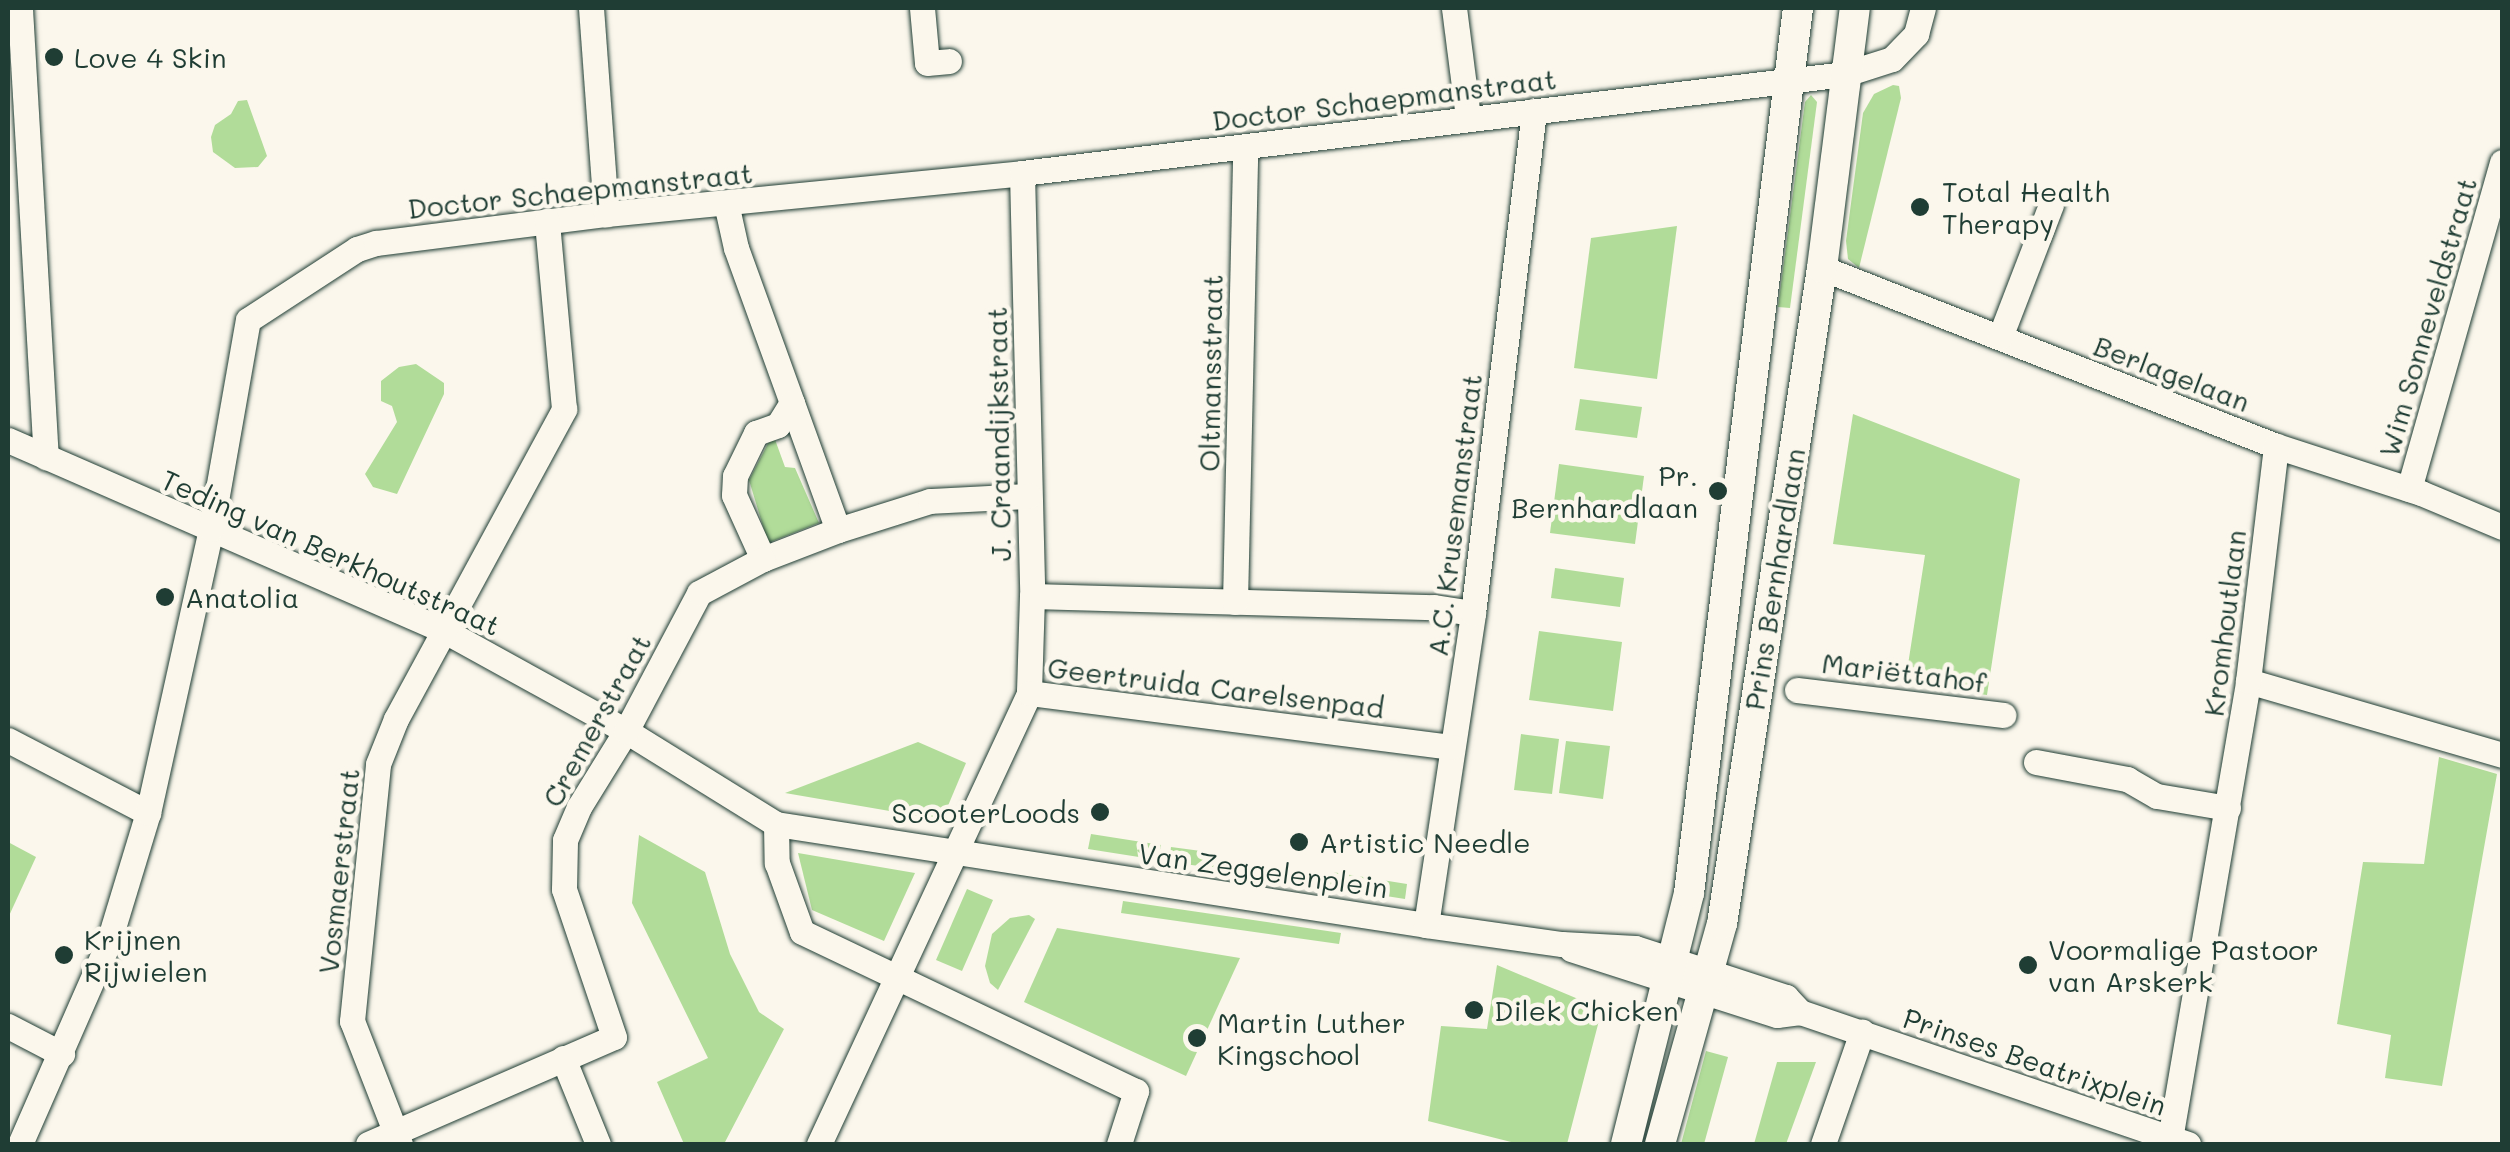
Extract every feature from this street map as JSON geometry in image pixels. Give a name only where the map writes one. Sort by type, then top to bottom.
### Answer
[{"type":"main road","name":"Prins Bernhardlaan","points":[[1626,1144],[1689,893],[1798,8]]},
{"type":"main road","name":"Prins Bernhardlaan","points":[[1660,1144],[1722,924],[1822,268],[1855,8]]},
{"type":"street","points":[[591,8],[606,214]]},
{"type":"street","points":[[922,8],[927,63],[949,61]]},
{"type":"street","points":[[1454,8],[1468,116]]},
{"type":"street","name":"Doctor Schaepmanstraat","points":[[20,1144],[109,941],[148,813],[211,528],[248,320],[357,249],[376,242],[606,214],[1022,173],[1468,116],[1534,112],[1845,74],[1892,59],[1916,34],[1923,8]]},
{"type":"street","points":[[24,9],[46,457]]},
{"type":"street","name":"A.C. Krusemanstraat","points":[[1426,925],[1473,613],[1534,112]]},
{"type":"street","name":"Oltmansstraat","points":[[1235,602],[1246,146]]},
{"type":"street","name":"Wim Sonneveldstraat","points":[[2409,489],[2502,162]]},
{"type":"street","name":"J. Craandijkstraat","points":[[1022,173],[1032,596],[1029,693]]},
{"type":"street","points":[[726,203],[736,248],[838,530],[930,501],[1029,496]]},
{"type":"street","points":[[2000,337],[2051,205]]},
{"type":"street","name":"Vosmaerstraat","points":[[397,1139],[352,1020],[378,764],[396,719],[564,409],[547,222]]},
{"type":"street","name":"Berlagelaan","points":[[1822,268],[2276,446],[2409,489],[2502,527]]},
{"type":"street","points":[[763,560],[734,495],[735,476],[756,434],[778,425],[792,403]]},
{"type":"street","name":"Teding van Berkhoutstraat","points":[[8,440],[445,631],[626,731],[776,824]]},
{"type":"street","name":"Kromhoutlaan","points":[[2179,1142],[2248,681],[2276,446]]},
{"type":"street","name":"Cremerstraat","points":[[563,1058],[614,1038],[564,890],[566,840],[579,806],[626,731],[699,593],[763,560],[838,530]]},
{"type":"street","points":[[1032,596],[1434,607],[1473,613]]},
{"type":"street","points":[[2248,681],[2502,755]]},
{"type":"street","name":"Mariëttahof","points":[[1797,690],[2004,715]]},
{"type":"street","name":"Geertruida Carelsenpad","points":[[955,855],[1029,693],[1452,747]]},
{"type":"street","points":[[8,740],[148,813]]},
{"type":"street","points":[[2036,762],[2127,778],[2157,796],[2228,808]]},
{"type":"street","points":[[776,824],[777,863],[802,932],[1136,1091],[1118,1144]]},
{"type":"street","name":"Van Zeggelenplein","points":[[776,824],[955,855],[1562,944],[1704,982]]},
{"type":"street","points":[[818,1144],[955,855]]},
{"type":"street","name":"Prinses Beatrixplein","points":[[1704,982],[1754,987],[1786,997],[1800,1012]]},
{"type":"street","name":"Prinses Beatrixplein","points":[[1704,982],[1777,1015],[1800,1012],[2179,1142]]},
{"type":"street","points":[[8,1026],[62,1054]]},
{"type":"street","name":"Prinses Beatrixplein","points":[[1823,1144],[1862,1032]]},
{"type":"street","points":[[368,1144],[397,1139],[563,1058],[598,1144]]},
{"type":"green space","points":[[1899,86],[1901,98],[1859,268],[1848,259],[1846,241],[1863,113],[1874,94]]},
{"type":"green space","points":[[1811,95],[1817,102],[1790,308],[1778,307],[1805,102]]},
{"type":"green space","points":[[247,100],[267,156],[258,167],[235,168],[213,152],[211,137],[215,125],[231,114],[238,101]]},
{"type":"green space","points":[[1677,226],[1657,379],[1574,368],[1591,238]]},
{"type":"green space","points":[[416,364],[444,383],[444,394],[397,494],[373,487],[365,474],[397,422],[392,406],[381,401],[381,381],[399,367]]},
{"type":"green space","points":[[1580,399],[1642,407],[1637,438],[1575,430]]},
{"type":"green space","points":[[1853,414],[2020,479],[1987,695],[1905,684],[1925,555],[1833,544]]},
{"type":"green space","points":[[773,434],[785,467],[795,468],[819,523],[768,543],[749,480]]},
{"type":"green space","points":[[1559,464],[1644,476],[1635,544],[1550,533]]},
{"type":"green space","points":[[1555,568],[1624,578],[1620,607],[1551,598]]},
{"type":"green space","points":[[1539,631],[1622,642],[1613,711],[1529,700]]},
{"type":"green space","points":[[1521,734],[1559,739],[1552,794],[1514,790]]},
{"type":"green space","points":[[1566,741],[1610,746],[1603,799],[1559,793]]},
{"type":"green space","points":[[918,742],[966,763],[942,820],[785,793]]},
{"type":"green space","points":[[2439,757],[2497,774],[2442,1086],[2385,1078],[2391,1035],[2337,1024],[2363,862],[2424,864]]},
{"type":"green space","points":[[1091,834],[1161,845],[1158,860],[1088,849]]},
{"type":"green space","points":[[639,835],[705,872],[730,954],[759,1012],[784,1029],[724,1144],[684,1144],[657,1082],[708,1058],[632,903]]},
{"type":"green space","points":[[8,842],[36,857],[8,918]]},
{"type":"green space","points":[[1171,847],[1216,853],[1214,868],[1169,862]]},
{"type":"green space","points":[[798,853],[915,873],[884,941],[812,910]]},
{"type":"green space","points":[[1332,872],[1407,884],[1405,899],[1329,887]]},
{"type":"green space","points":[[967,889],[993,900],[962,971],[936,960]]},
{"type":"green space","points":[[1123,901],[1341,933],[1339,944],[1121,913]]},
{"type":"green space","points":[[1029,915],[1035,919],[998,990],[990,983],[985,966],[992,934],[1010,918]]},
{"type":"green space","points":[[1057,928],[1240,958],[1186,1076],[1024,1002]]},
{"type":"green space","points":[[1497,965],[1602,1009],[1567,1144],[1519,1144],[1428,1121],[1441,1026],[1487,1029]]},
{"type":"green space","points":[[1706,1051],[1728,1057],[1704,1144],[1681,1144]]},
{"type":"green space","points":[[1777,1062],[1816,1062],[1786,1144],[1754,1144]]},
{"type":"place","name":"Love 4 Skin","points":[[54,57]]},
{"type":"place","name":"Total Health Therapy","points":[[1920,207]]},
{"type":"place","name":"Pr. Bernhardlaan","points":[[1718,491]]},
{"type":"place","name":"Anatolia","points":[[165,597]]},
{"type":"place","name":"ScooterLoods","points":[[1100,812]]},
{"type":"place","name":"Artistic Needle","points":[[1299,842]]},
{"type":"place","name":"Krijnen Rijwielen","points":[[64,955]]},
{"type":"place","name":"Voormalige Pastoor van Arskerk","points":[[2028,965]]},
{"type":"place","name":"Dilek Chicken","points":[[1474,1010]]},
{"type":"place","name":"Martin Luther Kingschool","points":[[1197,1038]]}]
